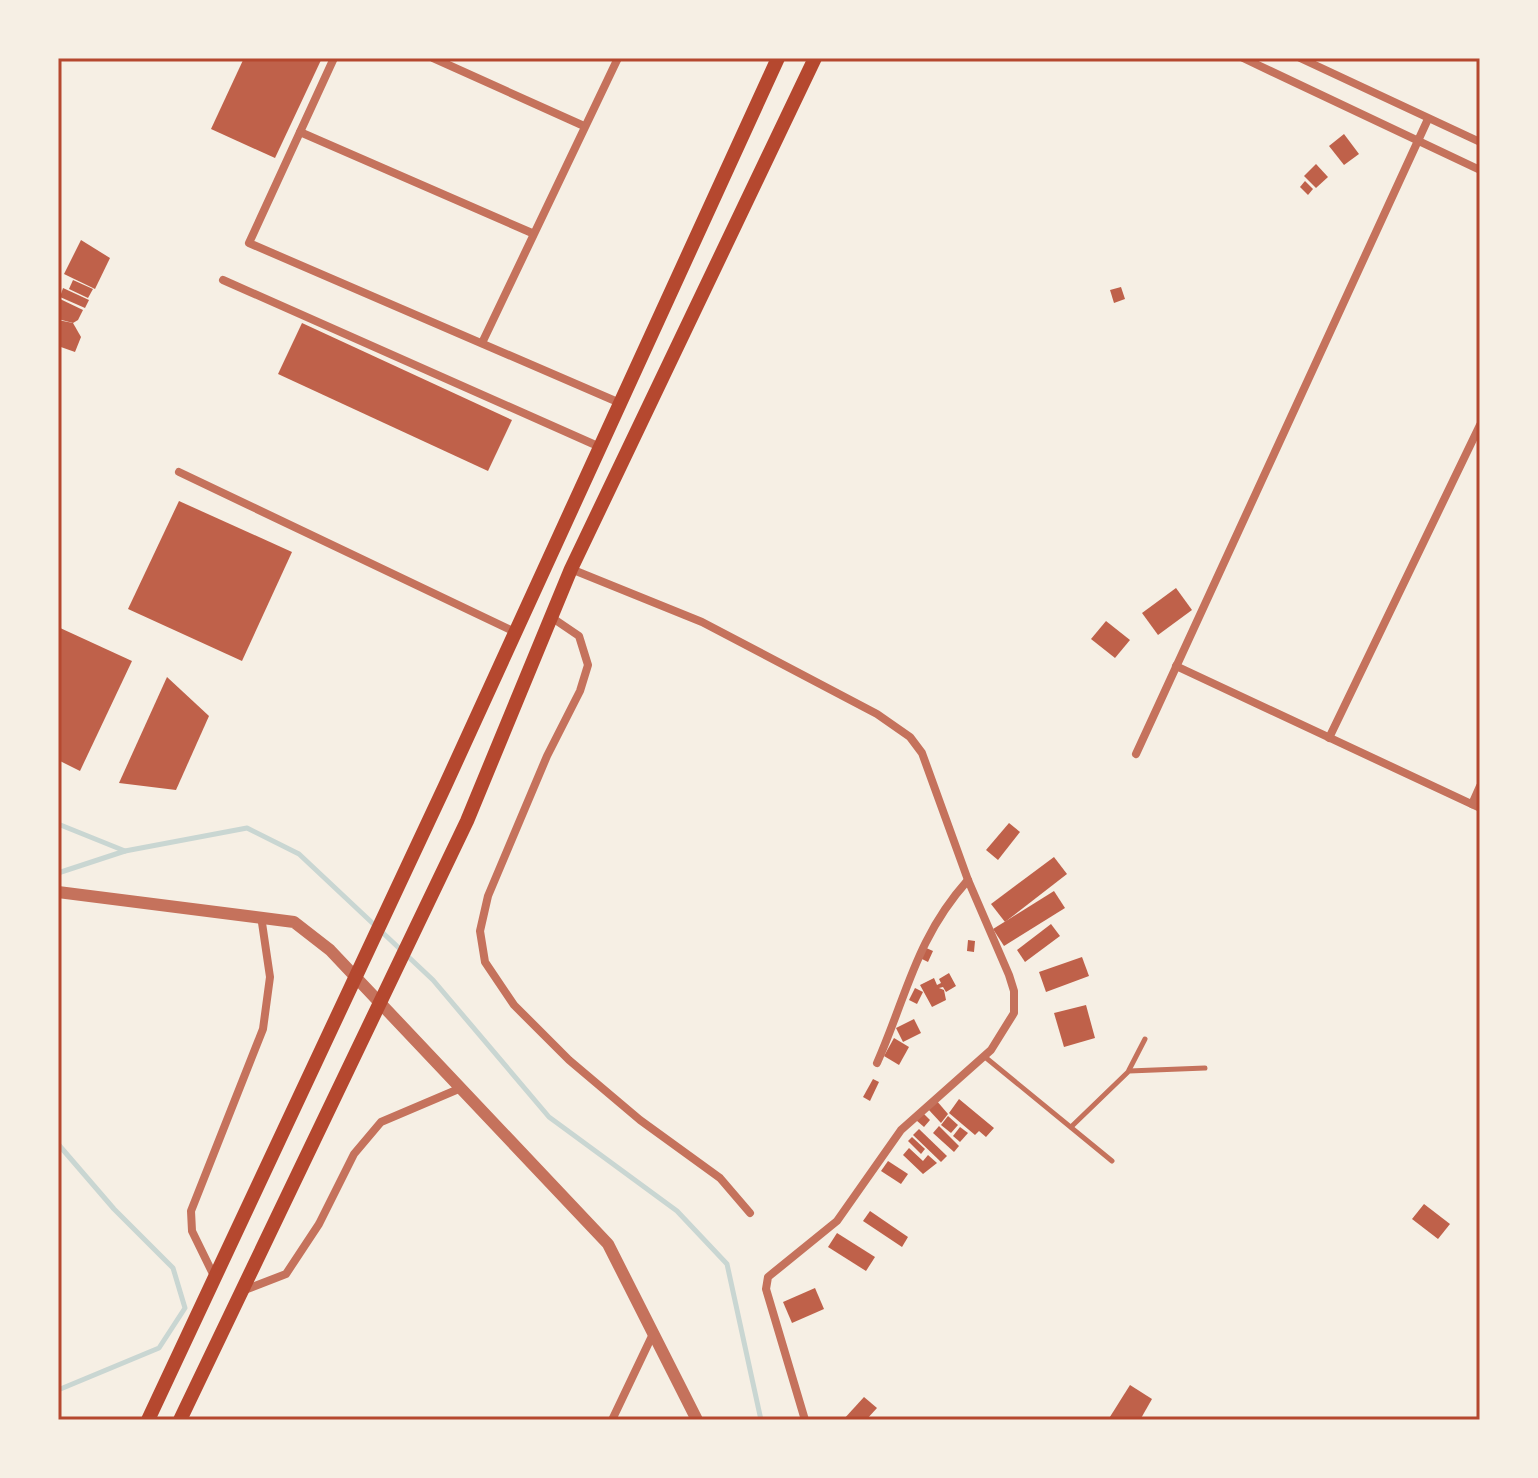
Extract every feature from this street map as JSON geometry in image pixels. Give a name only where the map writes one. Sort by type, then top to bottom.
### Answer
[{"type":"main road","points":[[148,1420],[445,786],[778,58]]},
{"type":"main road","points":[[180,1420],[238,1293],[467,821],[571,569],[815,58]]},
{"type":"main road","points":[[620,403],[645,414]]},
{"type":"street","points":[[334,58],[249,243],[620,403]]},
{"type":"street","points":[[482,343],[618,58]]},
{"type":"street","points":[[1243,58],[1480,170]]},
{"type":"street","points":[[1300,58],[1480,142]]},
{"type":"street","points":[[439,59],[584,126]]},
{"type":"street","points":[[1136,754],[1428,119]]},
{"type":"street","points":[[300,132],[532,233]]},
{"type":"street","points":[[223,280],[600,447]]},
{"type":"street","points":[[1329,738],[1480,425]]},
{"type":"street","points":[[179,472],[515,632]]},
{"type":"street","points":[[571,569],[702,622],[899,728],[922,753],[968,880],[1014,991],[1014,1013],[984,1056],[901,1130],[837,1221],[768,1277],[766,1289],[805,1420]]},
{"type":"street","points":[[551,617],[579,636],[588,665],[580,691],[547,756],[488,896],[480,931],[485,962],[514,1005],[569,1060],[640,1120],[720,1178],[750,1213]]},
{"type":"street","points":[[1176,666],[1476,806],[1480,786]]},
{"type":"street","points":[[877,1063],[924,940],[947,903],[968,880]]},
{"type":"street","points":[[58,892],[260,915],[294,922],[330,950],[608,1244],[697,1420]]},
{"type":"street","points":[[214,1276],[192,1231],[191,1211],[263,1029],[270,977],[260,915]]},
{"type":"street","points":[[238,1293],[286,1274],[314,1233],[354,1154],[381,1122],[461,1088]]},
{"type":"street","points":[[612,1420],[652,1336]]},
{"type":"lane","points":[[1071,1127],[1129,1071],[1145,1039]]},
{"type":"lane","points":[[984,1056],[1112,1161]]},
{"type":"lane","points":[[1129,1071],[1205,1068]]},
{"type":"building","points":[[244,58],[322,58],[275,158],[211,129]]},
{"type":"building","points":[[1344,134],[1359,154],[1344,165],[1329,146]]},
{"type":"building","points":[[1316,164],[1328,177],[1316,188],[1304,176]]},
{"type":"building","points":[[1305,181],[1313,189],[1308,195],[1300,187]]},
{"type":"building","points":[[81,240],[110,258],[95,289],[64,274]]},
{"type":"building","points":[[73,280],[93,289],[88,298],[69,289]]},
{"type":"building","points":[[1121,287],[1125,299],[1114,303],[1110,290]]},
{"type":"building","points":[[63,288],[89,300],[85,308],[60,297]]},
{"type":"building","points":[[58,298],[83,310],[78,320],[73,323],[58,319]]},
{"type":"building","points":[[58,320],[73,323],[81,337],[75,352],[58,346]]},
{"type":"building","points":[[302,323],[512,420],[488,471],[278,374]]},
{"type":"building","points":[[179,501],[292,552],[242,661],[128,609]]},
{"type":"building","points":[[1176,588],[1192,610],[1158,635],[1142,613]]},
{"type":"building","points":[[1106,621],[1130,640],[1115,658],[1091,639]]},
{"type":"building","points":[[58,627],[132,661],[80,771],[58,760]]},
{"type":"building","points":[[167,677],[209,716],[176,790],[119,783]]},
{"type":"building","points":[[1009,823],[1020,832],[998,860],[986,850]]},
{"type":"building","points":[[1054,857],[1067,874],[1005,922],[991,904]]},
{"type":"building","points":[[1054,891],[1065,908],[1004,946],[993,929]]},
{"type":"building","points":[[1051,924],[1060,936],[1025,962],[1017,950]]},
{"type":"building","points":[[968,940],[975,941],[974,952],[967,951]]},
{"type":"building","points":[[924,947],[933,951],[928,962],[920,958]]},
{"type":"building","points":[[1082,957],[1089,976],[1046,992],[1039,972]]},
{"type":"building","points":[[949,973],[956,986],[946,992],[943,987],[939,988],[944,990],[946,1000],[932,1007],[920,985],[934,978],[937,985],[941,983],[939,979]]},
{"type":"building","points":[[915,988],[923,992],[917,1004],[909,1000]]},
{"type":"building","points":[[1086,1005],[1095,1038],[1064,1047],[1054,1013]]},
{"type":"building","points":[[914,1019],[921,1033],[903,1042],[896,1028]]},
{"type":"building","points":[[894,1038],[909,1047],[899,1065],[884,1056]]},
{"type":"building","points":[[873,1079],[879,1082],[870,1101],[863,1097]]},
{"type":"building","points":[[959,1099],[994,1128],[986,1137],[979,1131],[975,1135],[949,1113]]},
{"type":"building","points":[[936,1100],[948,1114],[941,1123],[928,1109]]},
{"type":"building","points":[[922,1112],[930,1120],[924,1127],[916,1120]]},
{"type":"building","points":[[948,1116],[958,1125],[951,1133],[941,1125]]},
{"type":"building","points":[[939,1126],[959,1146],[954,1152],[933,1133]]},
{"type":"building","points":[[960,1127],[968,1133],[960,1142],[953,1136]]},
{"type":"building","points":[[919,1129],[947,1156],[941,1162],[913,1135]]},
{"type":"building","points":[[912,1137],[925,1149],[921,1154],[908,1141]]},
{"type":"building","points":[[909,1148],[923,1161],[928,1155],[937,1163],[923,1174],[903,1155]]},
{"type":"building","points":[[888,1161],[908,1174],[901,1184],[881,1171]]},
{"type":"building","points":[[1424,1204],[1450,1224],[1438,1239],[1412,1219]]},
{"type":"building","points":[[870,1211],[908,1237],[902,1247],[863,1221]]},
{"type":"building","points":[[837,1233],[875,1257],[866,1271],[828,1247]]},
{"type":"building","points":[[815,1288],[824,1309],[792,1323],[783,1302]]},
{"type":"building","points":[[1130,1385],[1152,1399],[1140,1420],[1108,1420]]},
{"type":"building","points":[[864,1397],[877,1408],[866,1420],[843,1420]]},
{"type":"waterway","points":[[58,824],[125,851],[247,828],[299,854],[433,980],[549,1117],[677,1211],[727,1264],[761,1420]]},
{"type":"waterway","points":[[58,873],[125,851]]},
{"type":"waterway","points":[[58,1144],[114,1209],[173,1268],[185,1308],[159,1348],[58,1390]]}]
